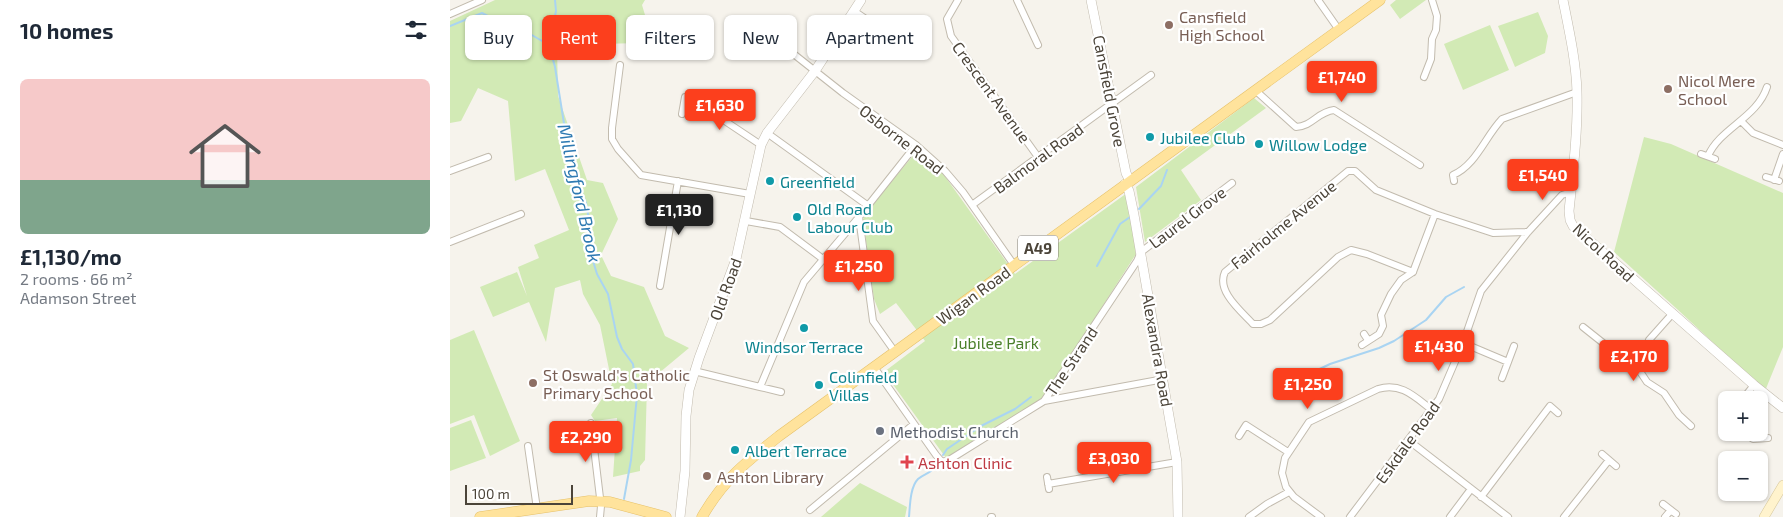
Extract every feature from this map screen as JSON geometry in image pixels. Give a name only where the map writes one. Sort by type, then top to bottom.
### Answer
[{"type":"main road","name":"Wigan Road","points":[[702,517],[720,489],[734,473],[779,436],[1380,0]]},
{"type":"main road","points":[[1764,517],[1783,486]]},
{"type":"main road","points":[[480,517],[600,501],[666,517]]},
{"type":"street","points":[[450,14],[482,0]]},
{"type":"street","name":"Old Road","points":[[680,517],[685,471],[686,416],[694,371],[736,259],[746,221],[761,145],[767,133],[815,71],[861,0]]},
{"type":"street","name":"Crescent Avenue","points":[[958,0],[947,19],[951,36],[1038,157]]},
{"type":"street","points":[[1017,0],[1038,45]]},
{"type":"street","name":"Cansfield Grove","points":[[1091,0],[1128,183]]},
{"type":"street","points":[[1318,0],[1339,30]]},
{"type":"street","points":[[1424,77],[1431,59],[1432,39],[1436,30],[1436,16],[1432,0]]},
{"type":"street","name":"Nicol Road","points":[[1563,0],[1575,64],[1577,92],[1577,118],[1569,211],[1573,226],[1754,385],[1783,408]]},
{"type":"street","points":[[854,11],[860,15]]},
{"type":"street","name":"Osborne Road","points":[[797,57],[916,146],[945,171],[972,205],[1014,265]]},
{"type":"street","points":[[620,65],[612,139],[618,149],[641,175],[750,194]]},
{"type":"street","name":"Balmoral Road","points":[[972,205],[1151,75]]},
{"type":"street","points":[[1708,156],[1713,146],[1762,100],[1767,87]]},
{"type":"street","points":[[1255,90],[1296,127],[1304,127],[1325,112],[1334,110],[1420,165]]},
{"type":"street","points":[[1454,181],[1452,174],[1459,172],[1470,163],[1495,126],[1502,119],[1577,92]]},
{"type":"street","points":[[685,97],[683,110],[725,121],[761,145]]},
{"type":"street","points":[[1741,121],[1758,135],[1783,145]]},
{"type":"street","points":[[767,133],[867,206]]},
{"type":"street","points":[[760,387],[804,282],[916,146]]},
{"type":"street","points":[[1701,154],[1715,159]]},
{"type":"street","points":[[1766,177],[1776,181],[1783,154]]},
{"type":"street","points":[[450,171],[488,157]]},
{"type":"street","name":"Fairholme Avenue","points":[[1413,272],[1367,254],[1351,250],[1338,257],[1322,270],[1270,320],[1261,324],[1253,324],[1230,297],[1224,287],[1223,276],[1225,272],[1348,171],[1355,172],[1376,190],[1435,214],[1493,233],[1528,232]]},
{"type":"street","points":[[660,286],[678,181]]},
{"type":"street","name":"Alexandra Road","points":[[1128,183],[1164,379],[1177,462],[1178,517]]},
{"type":"street","name":"Laurel Grove","points":[[1141,252],[1232,183]]},
{"type":"street","name":"Eskdale Road","points":[[1350,517],[1439,399],[1463,343],[1481,291],[1528,232],[1562,196],[1571,192]]},
{"type":"street","points":[[450,242],[521,214]]},
{"type":"street","points":[[1362,345],[1379,334],[1383,326],[1381,315],[1391,294],[1401,280],[1413,272],[1435,214]]},
{"type":"street","points":[[859,217],[873,321],[895,352]]},
{"type":"street","points":[[746,221],[780,226],[823,260]]},
{"type":"street","name":"The Strand","points":[[914,424],[942,462],[949,460],[1044,401],[1132,269],[1141,252]]},
{"type":"street","points":[[1635,364],[1643,354],[1649,340],[1672,313]]},
{"type":"street","points":[[1581,327],[1617,354],[1635,364],[1647,382],[1664,393],[1679,415],[1692,426]]},
{"type":"street","points":[[1364,334],[1368,340]]},
{"type":"street","points":[[1463,343],[1508,362]]},
{"type":"street","points":[[1502,378],[1514,346]]},
{"type":"street","points":[[810,510],[914,424],[874,366]]},
{"type":"street","points":[[694,371],[781,392]]},
{"type":"street","points":[[1044,401],[1164,379]]},
{"type":"street","points":[[1749,391],[1754,385]]},
{"type":"street","points":[[1321,517],[1289,492],[1282,473],[1283,463],[1288,452],[1309,422],[1384,387],[1394,386],[1403,388],[1432,410]]},
{"type":"street","points":[[1481,497],[1550,406],[1558,413]]},
{"type":"street","points":[[591,423],[600,501],[600,517]]},
{"type":"street","points":[[1239,436],[1246,425],[1288,452]]},
{"type":"street","points":[[1408,440],[1508,517]]},
{"type":"street","points":[[528,446],[537,509]]},
{"type":"street","points":[[1602,454],[1616,466]]},
{"type":"street","points":[[1564,517],[1609,460]]},
{"type":"street","points":[[1048,483],[1177,462]]},
{"type":"street","points":[[1450,517],[1471,489]]},
{"type":"street","points":[[1249,517],[1266,504],[1289,492]]},
{"type":"street","points":[[1663,504],[1674,512],[1665,517]]},
{"type":"green space","points":[[495,0],[645,0],[642,5],[645,15],[626,15],[626,43],[616,44],[616,15],[542,15],[542,60],[557,60],[558,96],[587,180],[603,183],[618,219],[601,255],[611,276],[644,287],[665,336],[689,348],[647,383],[645,460],[640,466],[640,471],[613,477],[617,418],[595,421],[591,415],[612,384],[600,325],[583,294],[580,280],[555,288],[546,342],[529,302],[493,317],[480,287],[517,272],[527,296],[518,267],[539,258],[534,245],[569,230],[545,169],[515,181],[508,101],[478,88],[461,121],[450,123],[450,21]]},
{"type":"green space","points":[[1396,0],[1426,0],[1400,19],[1390,5]]},
{"type":"green space","points":[[1538,12],[1548,36],[1545,53],[1515,67],[1498,26]]},
{"type":"green space","points":[[1490,25],[1509,70],[1463,90],[1444,44]]},
{"type":"green space","points":[[1254,98],[1266,108],[1181,170],[1201,200],[1145,242],[1136,187]]},
{"type":"green space","points":[[1644,137],[1671,144],[1783,193],[1783,347],[1765,391],[1677,309],[1614,252]]},
{"type":"green space","name":"Jubilee Park","points":[[917,151],[944,175],[1015,274],[1127,193],[1136,254],[1041,402],[946,458],[884,372],[925,341],[896,303],[880,314],[874,299],[863,219],[870,207]]},
{"type":"green space","name":"St Oswald's Catholic Primary School","points":[[474,330],[520,441],[490,456],[474,415],[450,424],[450,340]]},
{"type":"green space","points":[[471,420],[486,458],[450,471],[450,428]]},
{"type":"green space","points":[[860,483],[907,507],[905,517],[821,517]]},
{"type":"waterway","name":"Millingford Brook","points":[[555,0],[556,11],[549,45],[555,67],[566,136],[586,203],[591,231],[590,251],[597,274],[608,294],[617,337],[622,349],[633,364],[637,395],[631,460],[624,499]]},
{"type":"waterway","points":[[450,26],[482,13],[503,24],[518,27],[542,41]]},
{"type":"waterway","points":[[1139,209],[1161,186],[1167,170]]},
{"type":"waterway","points":[[1097,266],[1120,224],[1130,217]]},
{"type":"waterway","points":[[1277,391],[1285,390],[1307,375],[1330,364],[1379,348],[1394,341],[1426,320],[1446,297],[1464,287]]},
{"type":"waterway","points":[[943,455],[947,449],[981,426],[1015,409],[1031,397]]},
{"type":"waterway","points":[[909,517],[915,482],[933,470],[937,465]]},
{"type":"place","name":"Cansfield High School","points":[[1169,25]]},
{"type":"place","name":"Nicol Mere School","points":[[1668,89]]},
{"type":"place","name":"Jubilee Club","points":[[1150,137]]},
{"type":"place","name":"Willow Lodge","points":[[1259,144]]},
{"type":"place","name":"Greenfield","points":[[770,181]]},
{"type":"place","name":"Old Road Labour Club","points":[[797,217]]},
{"type":"place","name":"Windsor Terrace","points":[[804,328]]},
{"type":"place","name":"St Oswald's Catholic Primary School","points":[[533,383]]},
{"type":"place","name":"Colinfield Villas","points":[[819,385]]},
{"type":"place","name":"Methodist Church","points":[[880,431]]},
{"type":"place","name":"Albert Terrace","points":[[735,450]]},
{"type":"place","name":"Ashton Clinic","points":[[907,462]]},
{"type":"place","name":"Ashton Library","points":[[707,476]]}]
